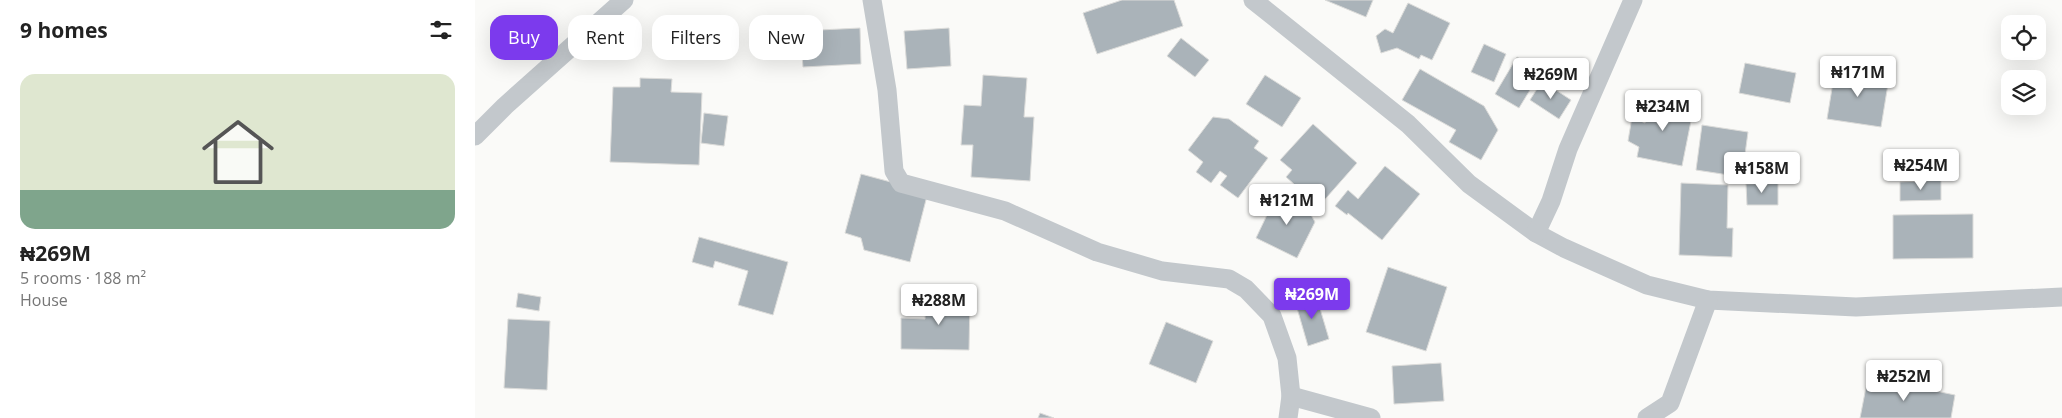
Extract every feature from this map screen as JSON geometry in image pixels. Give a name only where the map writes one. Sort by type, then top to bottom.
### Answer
[{"type":"street","points":[[475,136],[505,106],[624,0]]},
{"type":"street","points":[[872,0],[887,90],[895,171],[901,183],[1005,211],[1097,252],[1162,271],[1229,279],[1246,289],[1272,316],[1287,358],[1291,396],[1288,418]]},
{"type":"street","points":[[1253,0],[1408,124],[1469,184],[1536,233],[1564,248],[1647,284],[1708,300],[1856,307],[2062,297]]},
{"type":"street","points":[[1536,233],[1551,201],[1568,149],[1633,0]]},
{"type":"street","points":[[1647,418],[1670,403],[1708,300]]},
{"type":"street","points":[[1291,396],[1371,418]]},
{"type":"building","points":[[1122,0],[1174,0],[1183,26],[1097,54],[1083,13]]},
{"type":"building","points":[[1325,0],[1373,0],[1366,17]]},
{"type":"building","points":[[1408,3],[1450,23],[1432,60],[1421,55],[1419,59],[1397,48],[1381,53],[1376,36],[1385,29],[1393,33]]},
{"type":"building","points":[[860,28],[861,64],[803,67],[802,60],[823,60],[823,30]]},
{"type":"building","points":[[949,28],[951,66],[907,69],[904,31]]},
{"type":"building","points":[[1181,38],[1209,60],[1195,77],[1167,56]]},
{"type":"building","points":[[1484,44],[1506,54],[1494,82],[1471,72]]},
{"type":"building","points":[[1517,57],[1541,72],[1519,108],[1495,94]]},
{"type":"building","points":[[1745,63],[1796,73],[1790,103],[1739,93]]},
{"type":"building","points":[[1420,69],[1484,106],[1498,130],[1481,160],[1449,142],[1456,130],[1402,100]]},
{"type":"building","points":[[1835,70],[1889,78],[1881,127],[1827,119]]},
{"type":"building","points":[[983,75],[1027,78],[1024,117],[1034,117],[1030,181],[971,177],[973,145],[961,145],[964,105],[981,106]]},
{"type":"building","points":[[1265,75],[1301,98],[1282,127],[1246,104]]},
{"type":"building","points":[[640,78],[672,79],[671,92],[702,93],[699,165],[610,162],[613,87],[640,87]]},
{"type":"building","points":[[1542,81],[1571,100],[1559,119],[1530,100]]},
{"type":"building","points":[[1650,97],[1694,106],[1682,166],[1637,157],[1639,147],[1628,141],[1632,117],[1645,123]]},
{"type":"building","points":[[704,113],[728,116],[724,146],[701,143]]},
{"type":"building","points":[[1213,117],[1229,119],[1259,141],[1254,148],[1268,158],[1238,198],[1220,185],[1227,176],[1220,171],[1211,183],[1196,172],[1203,162],[1188,150]]},
{"type":"building","points":[[1313,124],[1357,163],[1319,206],[1286,177],[1292,170],[1280,160]]},
{"type":"building","points":[[1702,125],[1748,132],[1742,177],[1696,170]]},
{"type":"building","points":[[1385,166],[1420,194],[1382,240],[1348,213],[1347,215],[1335,206],[1348,190],[1358,199]]},
{"type":"building","points":[[861,174],[928,192],[910,262],[864,250],[861,238],[845,233]]},
{"type":"building","points":[[1941,180],[1941,200],[1900,201],[1900,182]]},
{"type":"building","points":[[1681,183],[1728,185],[1727,228],[1733,228],[1732,257],[1679,255]]},
{"type":"building","points":[[1778,183],[1778,205],[1747,205],[1746,184]]},
{"type":"building","points":[[1277,194],[1307,208],[1315,222],[1297,258],[1256,238]]},
{"type":"building","points":[[1973,214],[1973,258],[1893,259],[1893,215]]},
{"type":"building","points":[[699,237],[788,262],[773,315],[738,305],[748,271],[715,261],[713,268],[692,262]]},
{"type":"building","points":[[1388,267],[1447,287],[1426,351],[1366,332]]},
{"type":"building","points":[[518,293],[541,297],[539,311],[516,307]]},
{"type":"building","points":[[1316,295],[1329,339],[1308,346],[1295,301]]},
{"type":"building","points":[[926,296],[970,297],[969,350],[901,349],[901,318],[925,319]]},
{"type":"building","points":[[508,319],[550,321],[547,390],[504,388]]},
{"type":"building","points":[[1166,322],[1213,341],[1196,383],[1149,364]]},
{"type":"building","points":[[1441,363],[1444,401],[1394,404],[1392,366]]},
{"type":"building","points":[[1868,377],[1955,395],[1951,418],[1860,418]]},
{"type":"building","points":[[1040,413],[1054,418],[1038,418]]}]
